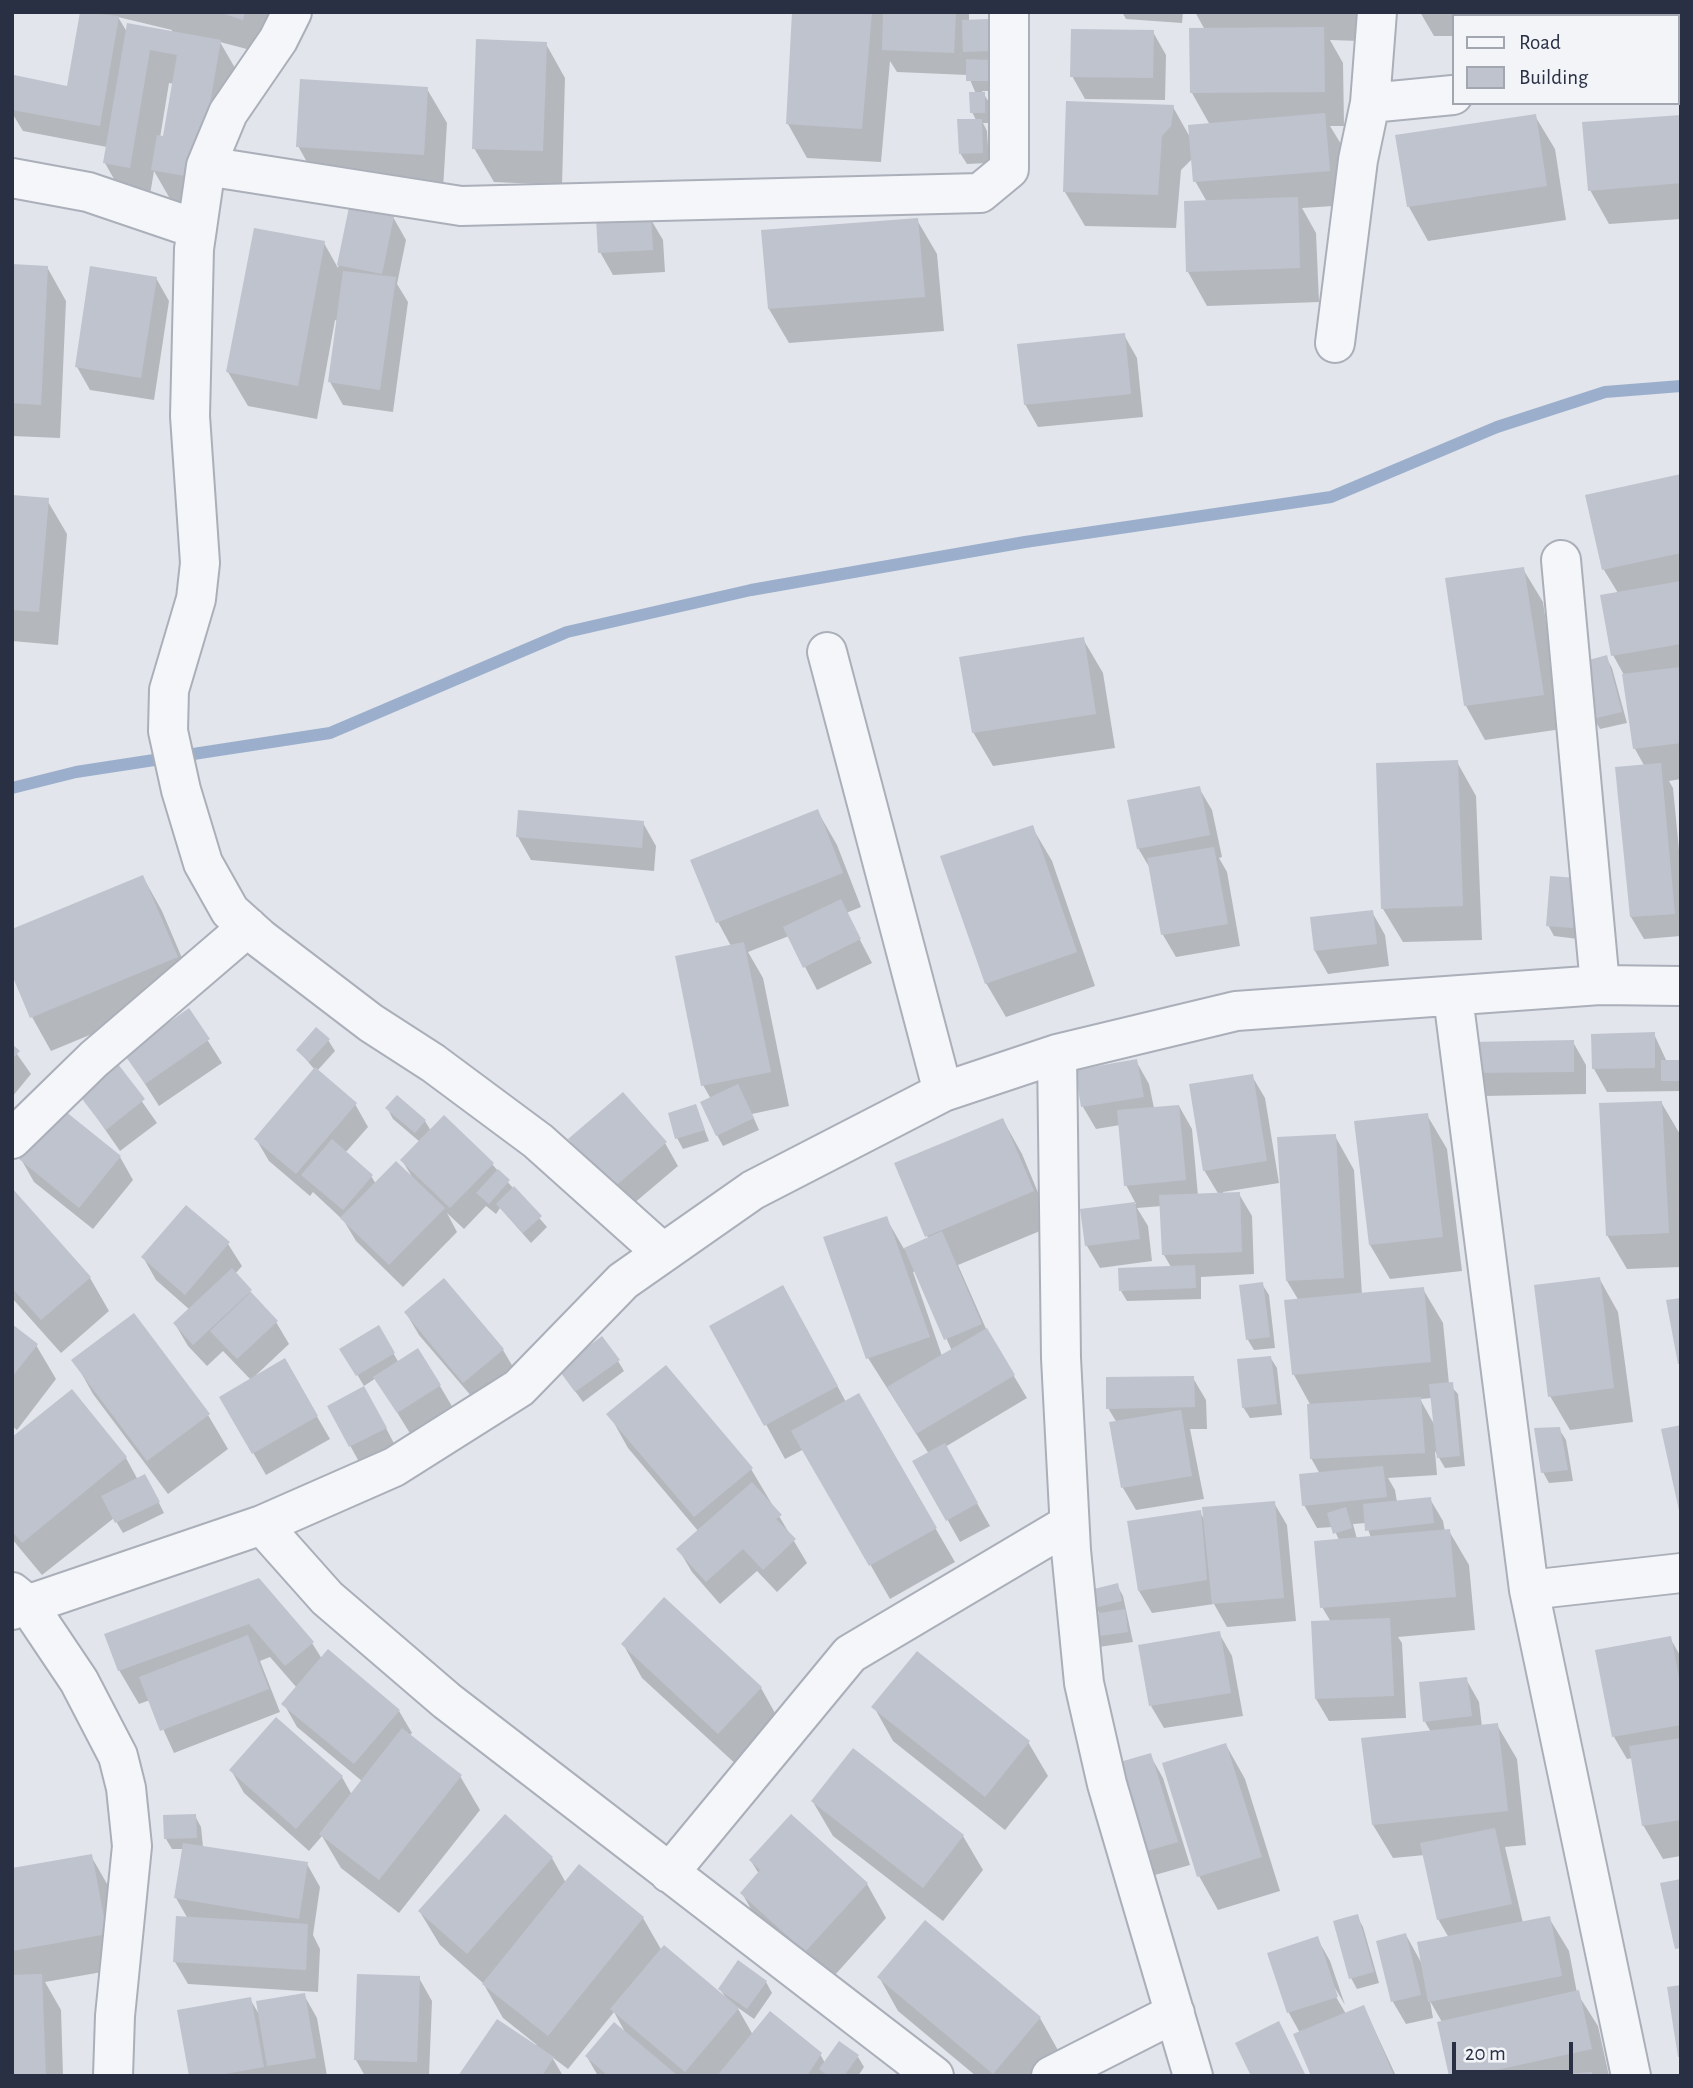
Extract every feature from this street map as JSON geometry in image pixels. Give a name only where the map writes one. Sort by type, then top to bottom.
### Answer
[{"type":"street","points":[[292,12],[278,40],[228,113],[206,166],[197,229],[190,416],[200,563],[196,599],[169,690],[168,731],[181,790],[202,863],[230,911],[248,927],[371,1023],[433,1063],[538,1141],[663,1253]]},
{"type":"street","points":[[206,166],[461,206],[980,193],[1009,169],[1009,12]]},
{"type":"street","points":[[1335,343],[1358,160],[1370,103],[1377,12]]},
{"type":"street","points":[[1370,103],[1452,96]]},
{"type":"street","points":[[12,178],[88,192],[197,229]]},
{"type":"street","points":[[1561,560],[1600,985]]},
{"type":"street","points":[[827,652],[943,1092]]},
{"type":"street","points":[[12,1139],[94,1059],[248,927]]},
{"type":"street","points":[[113,2076],[115,2016],[132,1846],[127,1788],[118,1756],[104,1725],[18,1602],[262,1525],[394,1467],[519,1388],[623,1281],[753,1189],[943,1092],[1057,1054],[1236,1011],[1600,985],[1681,986]]},
{"type":"street","points":[[1453,997],[1529,1590],[1631,2076]]},
{"type":"street","points":[[1057,1054],[1061,1358],[1069,1524],[1084,1683],[1107,1784],[1193,2076]]},
{"type":"street","points":[[669,1873],[850,1654],[1069,1524]]},
{"type":"street","points":[[262,1525],[327,1598],[447,1701],[934,2076]]},
{"type":"street","points":[[1529,1590],[1681,1573]]},
{"type":"street","points":[[1051,2076],[1175,2013]]},
{"type":"building","points":[[80,12],[119,16],[100,126],[12,110],[14,75],[67,86]]},
{"type":"building","points":[[218,12],[245,12],[243,20]]},
{"type":"building","points":[[792,12],[872,12],[862,129],[786,124]]},
{"type":"building","points":[[883,12],[956,12],[954,53],[882,50]]},
{"type":"building","points":[[1570,12],[1644,12],[1644,14]]},
{"type":"building","points":[[988,19],[989,51],[963,52],[962,20]]},
{"type":"building","points":[[127,23],[221,40],[197,178],[151,170],[157,135],[163,136],[177,55],[150,50],[130,168],[103,163]]},
{"type":"building","points":[[1324,27],[1325,92],[1190,93],[1189,28]]},
{"type":"building","points":[[1071,29],[1154,30],[1153,78],[1070,77]]},
{"type":"building","points":[[476,39],[547,42],[543,151],[472,149]]},
{"type":"building","points":[[966,59],[990,60],[989,81],[966,81]]},
{"type":"building","points":[[300,79],[428,87],[424,155],[296,147]]},
{"type":"building","points":[[969,92],[985,92],[985,113],[970,113]]},
{"type":"building","points":[[1066,101],[1174,105],[1171,126],[1162,136],[1158,195],[1063,192]]},
{"type":"building","points":[[1325,113],[1330,171],[1193,182],[1188,125]]},
{"type":"building","points":[[1536,114],[1547,186],[1407,207],[1395,135]]},
{"type":"building","points":[[1681,115],[1681,183],[1588,191],[1582,122]]},
{"type":"building","points":[[957,119],[982,119],[983,153],[959,154]]},
{"type":"building","points":[[1298,197],[1300,268],[1186,272],[1184,201]]},
{"type":"building","points":[[349,207],[394,216],[382,274],[337,265]]},
{"type":"building","points":[[651,216],[653,250],[598,253],[596,219]]},
{"type":"building","points":[[918,218],[925,297],[768,309],[761,230]]},
{"type":"building","points":[[254,228],[325,241],[298,386],[226,372]]},
{"type":"building","points":[[12,264],[48,266],[41,405],[12,403]]},
{"type":"building","points":[[90,266],[157,277],[141,378],[75,367]]},
{"type":"building","points":[[343,271],[396,277],[380,390],[328,382]]},
{"type":"building","points":[[1125,333],[1131,394],[1024,405],[1017,344]]},
{"type":"building","points":[[1681,474],[1681,553],[1602,570],[1585,495]]},
{"type":"building","points":[[12,495],[49,498],[39,612],[12,610]]},
{"type":"building","points":[[1524,567],[1544,695],[1464,706],[1445,578]]},
{"type":"building","points":[[1681,581],[1681,644],[1611,656],[1600,595]]},
{"type":"building","points":[[1084,637],[1096,714],[972,733],[959,657]]},
{"type":"building","points":[[1607,655],[1622,712],[1592,719],[1578,663]]},
{"type":"building","points":[[1681,667],[1681,743],[1633,749],[1622,674]]},
{"type":"building","points":[[1458,760],[1463,906],[1381,909],[1376,763]]},
{"type":"building","points":[[1661,763],[1675,914],[1630,917],[1615,767]]},
{"type":"building","points":[[1200,786],[1210,835],[1137,849],[1127,800]]},
{"type":"building","points":[[818,809],[843,873],[716,923],[690,860]]},
{"type":"building","points":[[518,810],[644,821],[642,848],[516,837]]},
{"type":"building","points":[[1033,825],[1077,952],[985,984],[940,856]]},
{"type":"building","points":[[1214,847],[1228,924],[1161,935],[1147,858]]},
{"type":"building","points":[[143,875],[178,957],[30,1018],[12,975],[12,929]]},
{"type":"building","points":[[1550,876],[1577,878],[1573,928],[1546,926]]},
{"type":"building","points":[[841,899],[861,939],[803,968],[783,927]]},
{"type":"building","points":[[1373,910],[1377,944],[1314,951],[1310,917]]},
{"type":"building","points":[[744,942],[771,1072],[701,1086],[675,956]]},
{"type":"building","points":[[189,1008],[210,1039],[145,1084],[124,1054]]},
{"type":"building","points":[[316,1027],[330,1039],[309,1062],[296,1050]]},
{"type":"building","points":[[1655,1032],[1655,1068],[1592,1069],[1591,1034]]},
{"type":"building","points":[[1574,1040],[1574,1072],[1469,1073],[1469,1042]]},
{"type":"building","points":[[12,1044],[20,1051],[12,1059]]},
{"type":"building","points":[[1137,1059],[1144,1097],[1081,1107],[1075,1070]]},
{"type":"building","points":[[1661,1060],[1681,1060],[1681,1081],[1661,1081]]},
{"type":"building","points":[[118,1064],[145,1099],[106,1130],[79,1095]]},
{"type":"building","points":[[315,1067],[357,1103],[296,1174],[254,1139]]},
{"type":"building","points":[[1253,1074],[1267,1161],[1203,1171],[1189,1084]]},
{"type":"building","points":[[738,1084],[754,1118],[716,1136],[700,1102]]},
{"type":"building","points":[[623,1092],[667,1142],[612,1189],[568,1139]]},
{"type":"building","points":[[397,1095],[426,1120],[415,1133],[385,1108]]},
{"type":"building","points":[[1662,1101],[1669,1233],[1606,1236],[1599,1103]]},
{"type":"building","points":[[696,1104],[705,1130],[675,1139],[668,1113]]},
{"type":"building","points":[[1179,1105],[1186,1180],[1124,1186],[1117,1110]]},
{"type":"building","points":[[60,1107],[121,1156],[79,1208],[19,1159]]},
{"type":"building","points":[[1428,1113],[1443,1237],[1369,1245],[1354,1121]]},
{"type":"building","points":[[444,1115],[494,1163],[450,1208],[400,1160]]},
{"type":"building","points":[[1003,1118],[1034,1191],[925,1237],[894,1163]]},
{"type":"building","points":[[1336,1134],[1344,1278],[1286,1281],[1277,1137]]},
{"type":"building","points":[[332,1139],[373,1175],[343,1210],[301,1175]]},
{"type":"building","points":[[396,1161],[445,1208],[389,1265],[340,1218]]},
{"type":"building","points":[[498,1169],[510,1180],[489,1204],[476,1193]]},
{"type":"building","points":[[514,1186],[542,1216],[523,1233],[496,1204]]},
{"type":"building","points":[[12,1188],[91,1277],[41,1320],[12,1288]]},
{"type":"building","points":[[1240,1192],[1242,1252],[1162,1255],[1159,1195]]},
{"type":"building","points":[[1135,1202],[1140,1239],[1085,1246],[1080,1209]]},
{"type":"building","points":[[186,1205],[230,1242],[185,1295],[141,1257]]},
{"type":"building","points":[[887,1216],[930,1337],[866,1359],[823,1237]]},
{"type":"building","points":[[942,1231],[982,1324],[944,1340],[904,1248]]},
{"type":"building","points":[[1195,1265],[1196,1288],[1119,1291],[1118,1268]]},
{"type":"building","points":[[232,1268],[252,1290],[193,1345],[173,1323]]},
{"type":"building","points":[[1600,1277],[1614,1388],[1548,1397],[1534,1285]]},
{"type":"building","points":[[444,1278],[504,1349],[463,1383],[404,1312]]},
{"type":"building","points":[[1263,1282],[1270,1337],[1246,1340],[1239,1285]]},
{"type":"building","points":[[783,1285],[838,1386],[764,1426],[709,1326]]},
{"type":"building","points":[[1424,1287],[1431,1362],[1292,1375],[1284,1300]]},
{"type":"building","points":[[251,1292],[278,1321],[237,1359],[210,1331]]},
{"type":"building","points":[[1681,1298],[1681,1364],[1678,1364],[1666,1300]]},
{"type":"building","points":[[134,1313],[210,1414],[147,1461],[71,1360]]},
{"type":"building","points":[[12,1324],[38,1344],[12,1377]]},
{"type":"building","points":[[379,1325],[395,1353],[356,1376],[339,1349]]},
{"type":"building","points":[[987,1328],[1015,1375],[916,1434],[887,1387]]},
{"type":"building","points":[[602,1336],[620,1360],[575,1392],[558,1369]]},
{"type":"building","points":[[418,1348],[441,1385],[397,1413],[373,1377]]},
{"type":"building","points":[[1271,1356],[1277,1404],[1242,1408],[1237,1359]]},
{"type":"building","points":[[285,1358],[318,1416],[252,1454],[219,1397]]},
{"type":"building","points":[[666,1365],[753,1468],[694,1517],[606,1414]]},
{"type":"building","points":[[1194,1376],[1195,1407],[1106,1409],[1106,1377]]},
{"type":"building","points":[[1453,1382],[1460,1456],[1437,1458],[1429,1384]]},
{"type":"building","points":[[364,1386],[387,1428],[349,1447],[327,1406]]},
{"type":"building","points":[[72,1389],[127,1457],[22,1543],[12,1531],[12,1437]]},
{"type":"building","points":[[859,1393],[937,1528],[869,1566],[791,1431]]},
{"type":"building","points":[[1421,1397],[1425,1453],[1310,1459],[1307,1404]]},
{"type":"building","points":[[1181,1410],[1192,1476],[1121,1488],[1109,1422]]},
{"type":"building","points":[[1681,1425],[1681,1515],[1680,1515],[1661,1429]]},
{"type":"building","points":[[1560,1427],[1568,1470],[1541,1473],[1534,1428]]},
{"type":"building","points":[[945,1443],[978,1503],[946,1521],[912,1461]]},
{"type":"building","points":[[1383,1466],[1387,1497],[1302,1506],[1299,1474]]},
{"type":"building","points":[[145,1474],[160,1502],[115,1523],[101,1496]]},
{"type":"building","points":[[752,1482],[782,1515],[776,1519],[796,1539],[763,1570],[743,1549],[706,1582],[676,1549]]},
{"type":"building","points":[[1431,1497],[1434,1523],[1365,1531],[1363,1504]]},
{"type":"building","points":[[1275,1501],[1284,1598],[1212,1604],[1202,1507]]},
{"type":"building","points":[[1346,1507],[1352,1528],[1333,1534],[1327,1513]]},
{"type":"building","points":[[1201,1510],[1207,1580],[1138,1591],[1127,1521]]},
{"type":"building","points":[[1450,1529],[1456,1597],[1320,1608],[1314,1541]]},
{"type":"building","points":[[259,1578],[314,1642],[285,1666],[249,1624],[118,1671],[104,1634]]},
{"type":"building","points":[[1118,1583],[1122,1601],[1094,1608],[1090,1590]]},
{"type":"building","points":[[664,1597],[762,1687],[718,1734],[621,1644]]},
{"type":"building","points":[[1125,1609],[1128,1632],[1092,1637],[1088,1615]]},
{"type":"building","points":[[1390,1618],[1394,1696],[1315,1699],[1311,1621]]},
{"type":"building","points":[[1220,1631],[1231,1693],[1149,1706],[1138,1645]]},
{"type":"building","points":[[248,1635],[269,1689],[160,1731],[139,1677]]},
{"type":"building","points":[[1671,1636],[1681,1688],[1681,1725],[1612,1737],[1595,1650]]},
{"type":"building","points":[[328,1649],[400,1710],[354,1764],[281,1704]]},
{"type":"building","points":[[917,1651],[1030,1741],[985,1797],[871,1707]]},
{"type":"building","points":[[1467,1677],[1472,1716],[1423,1722],[1419,1682]]},
{"type":"building","points":[[276,1717],[343,1776],[296,1829],[229,1770]]},
{"type":"building","points":[[1498,1723],[1508,1811],[1372,1825],[1361,1738]]},
{"type":"building","points":[[402,1728],[462,1775],[379,1880],[319,1834]]},
{"type":"building","points":[[1681,1738],[1681,1820],[1642,1826],[1629,1746]]},
{"type":"building","points":[[1226,1743],[1262,1857],[1197,1877],[1162,1763]]},
{"type":"building","points":[[853,1748],[964,1835],[923,1888],[811,1801]]},
{"type":"building","points":[[1151,1753],[1178,1842],[1140,1853],[1113,1764]]},
{"type":"building","points":[[196,1814],[197,1838],[164,1839],[163,1815]]},
{"type":"building","points":[[505,1814],[553,1857],[467,1954],[418,1911]]},
{"type":"building","points":[[791,1814],[868,1883],[805,1952],[740,1893],[760,1870],[749,1860]]},
{"type":"building","points":[[1495,1828],[1512,1904],[1437,1920],[1420,1843]]},
{"type":"building","points":[[183,1843],[308,1862],[299,1919],[174,1898]]},
{"type":"building","points":[[92,1854],[107,1934],[12,1951],[12,1868]]},
{"type":"building","points":[[579,1864],[644,1917],[548,2036],[482,1984]]},
{"type":"building","points":[[1681,1879],[1681,1948],[1675,1949],[1660,1883]]},
{"type":"building","points":[[1358,1914],[1374,1972],[1349,1979],[1333,1921]]},
{"type":"building","points":[[176,1916],[308,1924],[306,1970],[173,1962]]},
{"type":"building","points":[[1550,1916],[1562,1976],[1428,2002],[1417,1942]]},
{"type":"building","points":[[925,1920],[1041,2017],[993,2074],[877,1977]]},
{"type":"building","points":[[1406,1933],[1421,1995],[1391,2002],[1376,1941]]},
{"type":"building","points":[[1318,1936],[1338,1997],[1287,2013],[1267,1953]]},
{"type":"building","points":[[664,1945],[739,2008],[685,2072],[610,2009]]},
{"type":"building","points":[[738,1960],[767,1981],[747,2009],[718,1989]]},
{"type":"building","points":[[42,1974],[46,2076],[12,2076],[12,1975]]},
{"type":"building","points":[[357,1974],[420,1976],[417,2062],[354,2060]]},
{"type":"building","points":[[1681,1985],[1681,2057],[1678,2057],[1667,1987]]},
{"type":"building","points":[[1579,1990],[1592,2049],[1469,2076],[1449,2076],[1437,2022]]},
{"type":"building","points":[[305,1993],[316,2058],[267,2066],[256,2001]]},
{"type":"building","points":[[251,1997],[264,2067],[214,2076],[189,2076],[177,2010]]},
{"type":"building","points":[[1364,2005],[1394,2076],[1311,2076],[1293,2034]]},
{"type":"building","points":[[770,2011],[822,2053],[807,2076],[717,2076]]},
{"type":"building","points":[[497,2019],[554,2057],[542,2076],[458,2076]]},
{"type":"building","points":[[1279,2021],[1306,2076],[1251,2076],[1235,2043]]},
{"type":"building","points":[[614,2022],[678,2076],[608,2076],[585,2056]]},
{"type":"building","points":[[839,2041],[859,2055],[844,2076],[828,2076],[819,2069]]},
{"type":"building","points":[[1592,2072],[1592,2076],[1562,2076],[1562,2074]]},
{"type":"waterway","points":[[12,788],[76,772],[330,733],[567,632],[751,590],[1025,542],[1331,497],[1497,427],[1605,392],[1681,386]]}]
